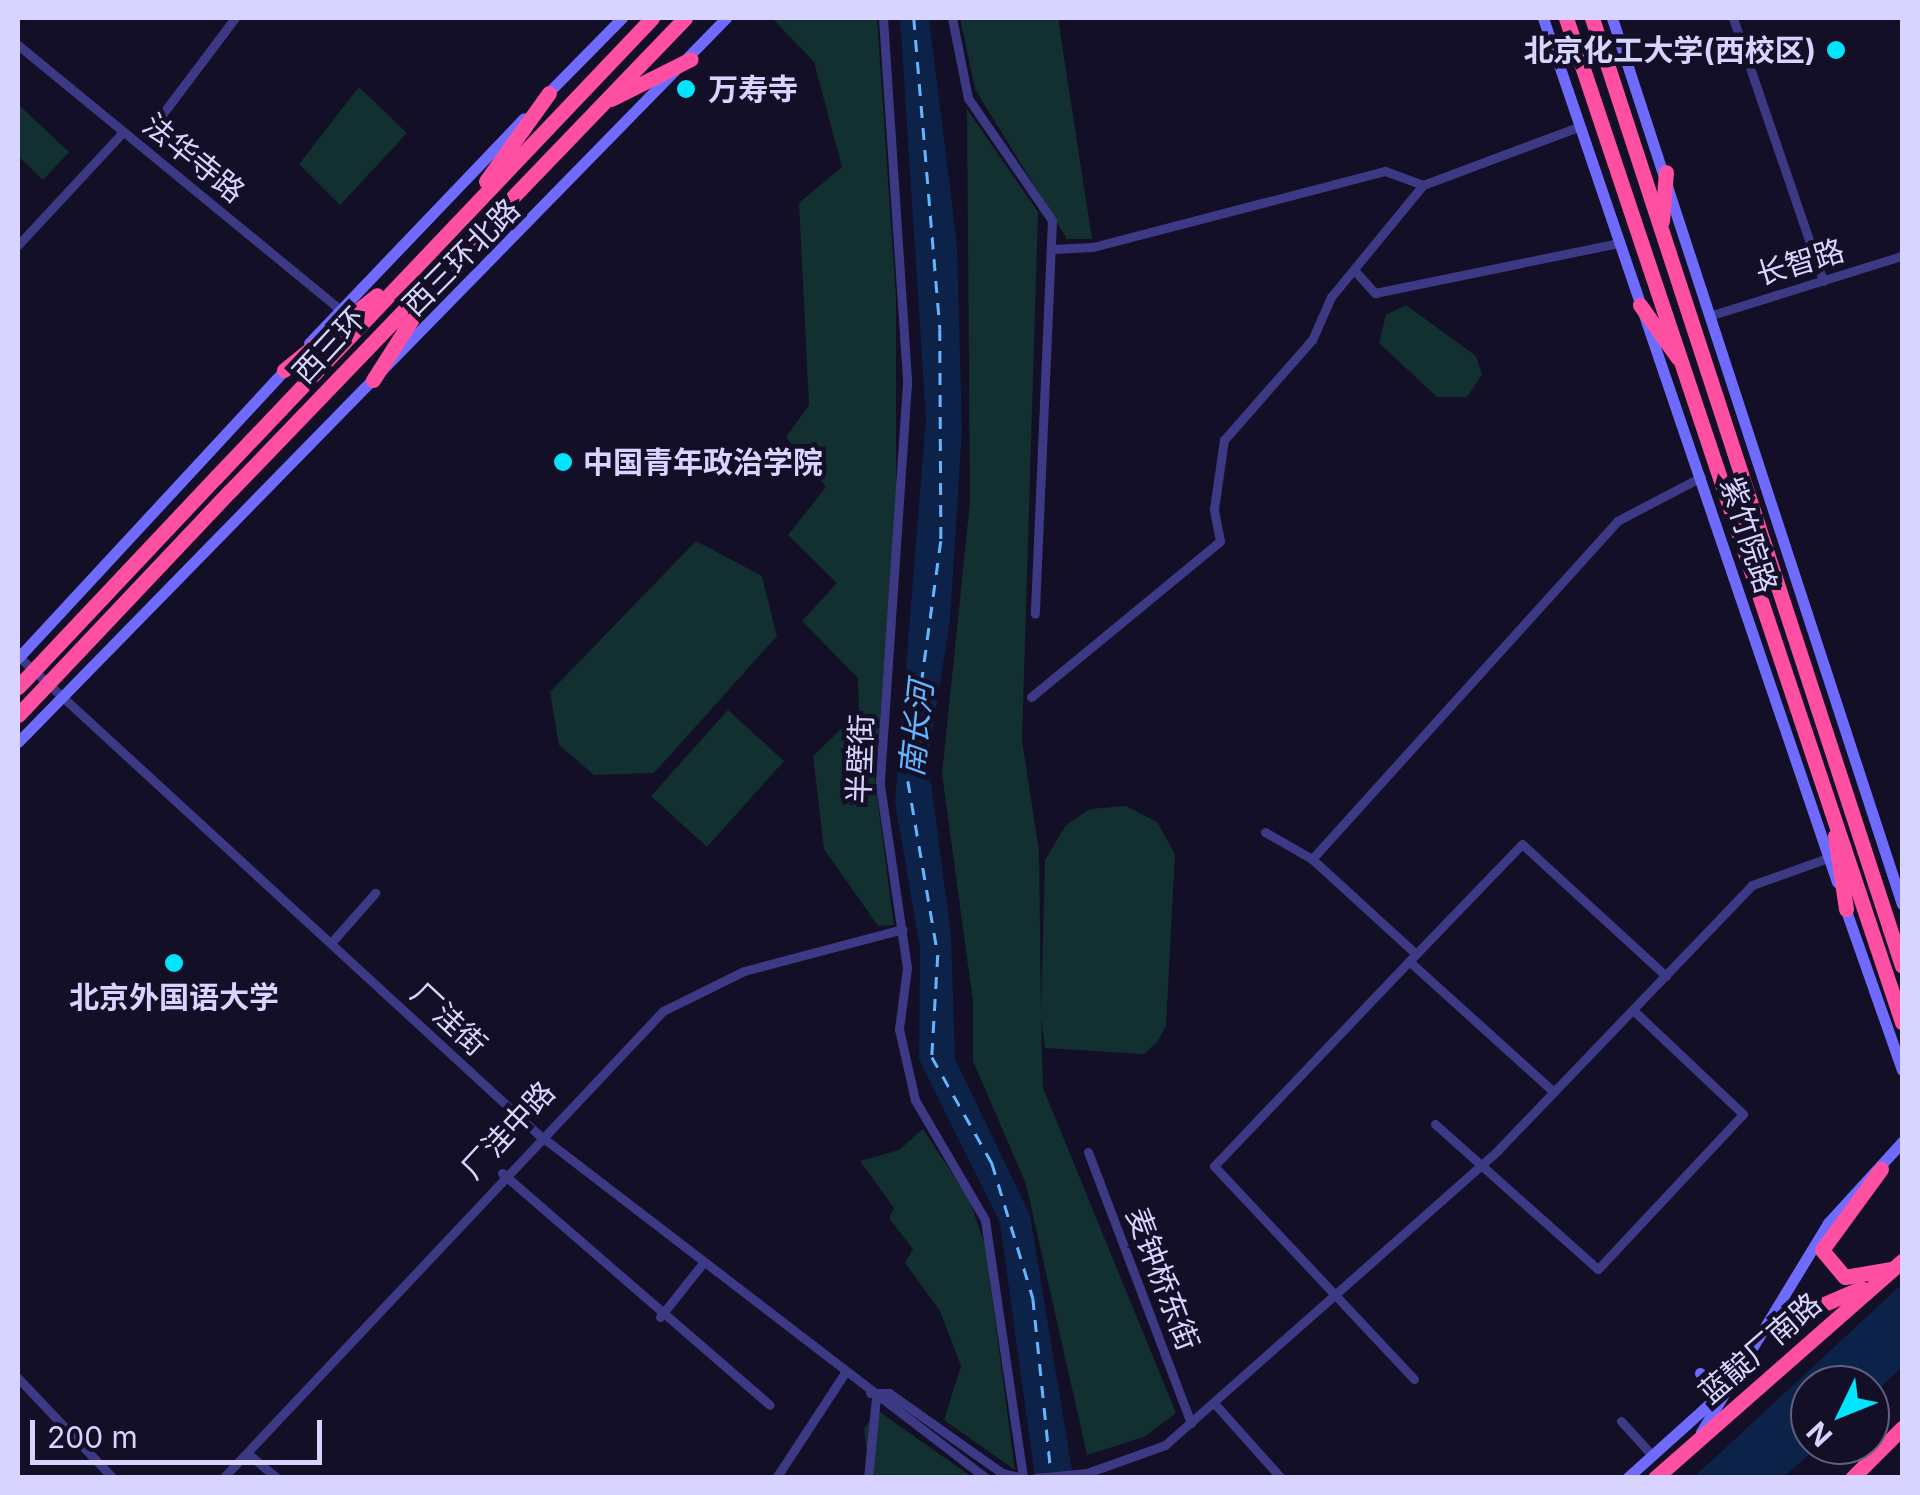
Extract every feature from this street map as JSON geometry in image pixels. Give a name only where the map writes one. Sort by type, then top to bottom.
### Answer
[{"type":"highway","name":"西三环","points":[[18,688],[652,18]]},
{"type":"highway","name":"西三环","points":[[18,715],[454,254],[685,18]]},
{"type":"highway","name":"紫竹院路","points":[[1592,21],[1902,966]]},
{"type":"highway","name":"紫竹院路","points":[[1570,23],[1690,374],[1902,1022]]},
{"type":"highway","points":[[598,106],[690,58]]},
{"type":"highway","points":[[455,224],[549,92]]},
{"type":"highway","points":[[1661,230],[1666,172]]},
{"type":"highway","points":[[374,380],[454,254]]},
{"type":"highway","points":[[284,370],[422,258]]},
{"type":"highway","points":[[1640,304],[1690,374]]},
{"type":"highway","points":[[1829,793],[1846,909]]},
{"type":"highway","points":[[1879,1167],[1822,1250],[1845,1278],[1899,1265]]},
{"type":"highway","points":[[1770,1328],[1899,1265]]},
{"type":"highway","name":"蓝靛厂南路","points":[[1655,1478],[1899,1265]]},
{"type":"highway","points":[[1852,1478],[1902,1428]]},
{"type":"street","points":[[158,120],[235,18]]},
{"type":"street","name":"西三环北路","points":[[18,658],[339,309],[622,18]]},
{"type":"street","name":"西三环北路","points":[[18,742],[726,18]]},
{"type":"street","name":"半壁街","points":[[883,18],[907,384],[880,785],[903,930],[904,1068],[985,1220],[1023,1478]]},
{"type":"street","points":[[952,18],[968,98],[1042,200],[1053,248],[1036,614]]},
{"type":"street","name":"紫竹院路","points":[[1543,18],[1902,1070]]},
{"type":"street","name":"紫竹院路","points":[[1612,18],[1666,172],[1902,904]]},
{"type":"street","points":[[1733,18],[1822,281]]},
{"type":"street","name":"法华寺路","points":[[18,46],[339,309]]},
{"type":"street","points":[[1030,697],[1220,542],[1214,509],[1224,440],[1312,340],[1355,271],[1422,185],[1578,127]]},
{"type":"street","points":[[18,245],[124,132]]},
{"type":"street","points":[[1053,248],[1093,247],[1385,170],[1422,185]]},
{"type":"street","points":[[1355,271],[1375,293],[1618,243]]},
{"type":"street","name":"长智路","points":[[1712,316],[1902,256]]},
{"type":"street","points":[[1312,860],[1617,521],[1701,477]]},
{"type":"street","name":"厂洼街","points":[[18,658],[538,1134],[871,1395],[986,1478]]},
{"type":"street","points":[[1265,832],[1312,860],[1554,1092]]},
{"type":"street","points":[[1414,1379],[1214,1166],[1522,844],[1666,976]]},
{"type":"street","points":[[1035,1478],[1087,1473],[1165,1445],[1341,1298],[1482,1166],[1752,886],[1828,858]]},
{"type":"street","points":[[331,944],[375,893]]},
{"type":"street","name":"厂洼中路","points":[[223,1478],[630,1038],[704,985],[903,930]]},
{"type":"street","points":[[1435,1124],[1598,1269],[1694,1172],[1742,1106],[1633,1010]]},
{"type":"street","points":[[1694,1441],[1740,1378],[1828,1223],[1902,1142]]},
{"type":"street","points":[[1879,1167],[1902,1150]]},
{"type":"street","name":"麦钟桥东街","points":[[1088,1152],[1191,1423]]},
{"type":"street","points":[[502,1173],[660,1316],[770,1405]]},
{"type":"street","points":[[660,1316],[702,1264]]},
{"type":"street","points":[[1700,1373],[1715,1392]]},
{"type":"street","points":[[776,1478],[844,1374]]},
{"type":"street","points":[[18,1378],[114,1478]]},
{"type":"street","name":"蓝靛厂南路","points":[[1627,1478],[1715,1392],[1740,1378]]},
{"type":"street","points":[[868,1478],[871,1395],[889,1393],[1002,1473],[1023,1478]]},
{"type":"street","points":[[1214,1403],[1281,1478]]},
{"type":"street","points":[[1621,1421],[1651,1454]]},
{"type":"street","points":[[247,1453],[277,1478]]},
{"type":"street","points":[[1109,1478],[1112,1464]]},
{"type":"green space","points":[[772,18],[877,18],[896,297],[896,511],[875,782],[894,925],[878,926],[824,849],[813,756],[859,712],[858,678],[802,621],[837,583],[788,535],[826,487],[786,437],[809,405],[799,203],[842,167],[814,62]]},
{"type":"green space","points":[[960,18],[1058,18],[1092,239],[1067,239],[975,89]]},
{"type":"green space","points":[[359,87],[407,133],[340,205],[299,164]]},
{"type":"green space","points":[[20,106],[69,152],[43,180],[18,156]]},
{"type":"green space","points":[[967,109],[1038,212],[1022,740],[1039,851],[1041,1012],[1045,860],[1066,825],[1090,809],[1126,806],[1157,822],[1175,854],[1166,1026],[1157,1042],[1144,1054],[1045,1048],[1041,1017],[1043,1088],[1176,1413],[1144,1437],[1087,1455],[1026,1184],[973,1061],[973,1002],[942,774],[970,502]]},
{"type":"green space","points":[[1406,305],[1476,356],[1482,375],[1467,397],[1437,397],[1379,343],[1386,315]]},
{"type":"green space","points":[[696,541],[762,576],[777,636],[654,773],[594,775],[559,745],[550,692]]},
{"type":"green space","points":[[728,710],[784,761],[707,847],[651,796]]},
{"type":"green space","points":[[923,1129],[969,1199],[985,1245],[1015,1470],[944,1420],[961,1366],[940,1311],[905,1263],[913,1249],[889,1218],[894,1208],[860,1161],[899,1150]]},
{"type":"green space","points":[[877,1410],[972,1477],[870,1477],[864,1429]]},
{"type":"water","name":"南长河","points":[[900,18],[929,18],[957,245],[962,429],[950,620],[928,760],[951,935],[955,1059],[1030,1215],[1073,1477],[1035,1477],[1000,1223],[919,1059],[920,949],[895,802],[926,419]]},
{"type":"water","points":[[1902,1284],[1902,1367],[1890,1378],[1890,1365],[1815,1365]]},
{"type":"water","points":[[1790,1388],[1790,1465],[1797,1465],[1784,1477],[1694,1477]]},
{"type":"ferry route","points":[[914,18],[940,329],[941,541],[908,781],[938,955],[932,1057],[992,1163],[1033,1298],[1051,1472]]},
{"type":"place","name":"北京化工大学(西校区)","points":[[1836,50]]},
{"type":"place","name":"万寿寺","points":[[686,89]]},
{"type":"place","name":"中国青年政治学院","points":[[563,462]]},
{"type":"place","name":"北京外国语大学","points":[[174,963]]}]
